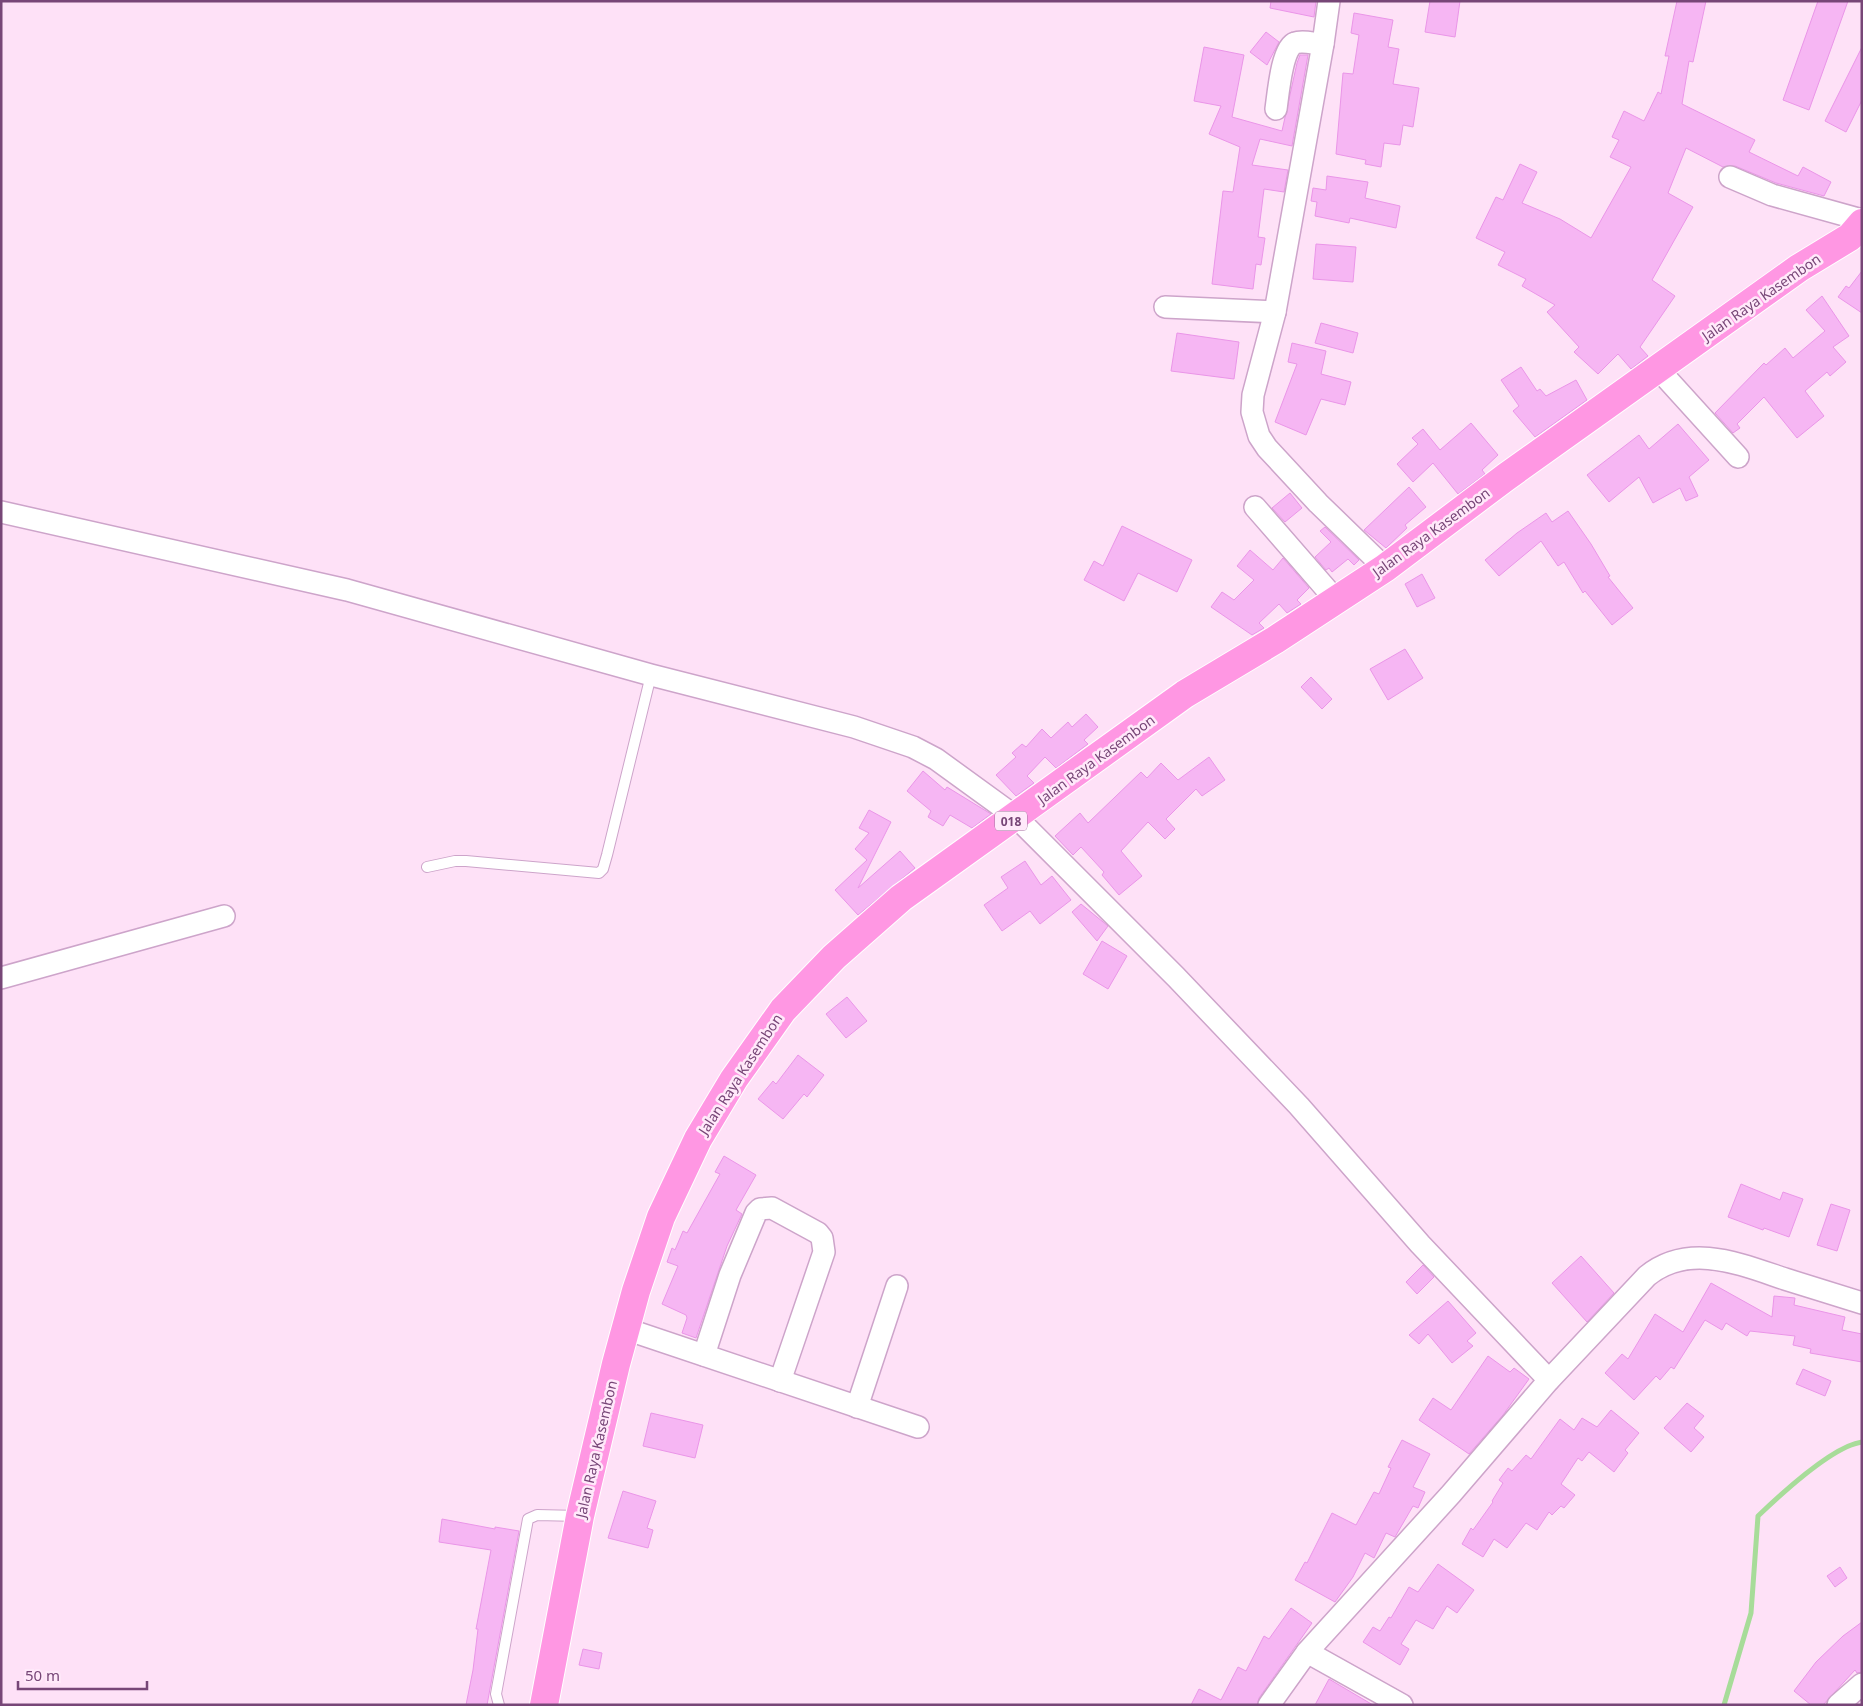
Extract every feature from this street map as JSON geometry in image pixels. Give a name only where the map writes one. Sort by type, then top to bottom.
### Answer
[{"type":"main road","name":"Jalan Raya Kasembon","points":[[544,1705],[580,1516],[616,1364],[636,1291],[661,1217],[698,1138],[734,1079],[783,1010],[863,929],[901,898],[1185,694],[1275,640],[1385,568],[1506,476],[1658,370],[1799,268],[1859,231]]},
{"type":"street","points":[[1328,1],[1323,44],[1275,312],[1253,395],[1252,412],[1260,436],[1267,448],[1318,503],[1385,568]]},
{"type":"street","points":[[1276,109],[1286,55],[1290,46],[1297,42],[1323,44]]},
{"type":"street","points":[[1730,177],[1859,231]]},
{"type":"street","points":[[1165,306],[1275,312]]},
{"type":"street","points":[[1658,370],[1738,457]]},
{"type":"street","points":[[1255,507],[1336,599]]},
{"type":"street","points":[[1,512],[347,590],[651,675],[884,736],[936,759],[1016,817],[1222,1024],[1298,1106],[1420,1244],[1549,1380]]},
{"type":"street","points":[[1,978],[224,916]]},
{"type":"street","points":[[704,1355],[730,1275],[756,1213],[760,1209],[772,1208],[818,1233],[824,1245],[824,1252],[780,1381]]},
{"type":"street","points":[[1269,1705],[1307,1652],[1451,1494],[1549,1380],[1647,1276],[1659,1266],[1677,1260],[1697,1257],[1722,1259],[1862,1303]]},
{"type":"street","points":[[857,1407],[898,1286]]},
{"type":"street","points":[[626,1329],[918,1427]]},
{"type":"street","points":[[1307,1652],[1402,1705]]},
{"type":"street","points":[[1838,1705],[1862,1684]]},
{"type":"lane","points":[[427,867],[455,861],[466,861],[599,873],[608,855],[651,675]]},
{"type":"lane","points":[[499,1705],[496,1694],[528,1519],[537,1515],[580,1516]]},
{"type":"building","points":[[1271,1],[1316,1],[1314,17],[1270,8]]},
{"type":"building","points":[[1430,1],[1460,1],[1455,37],[1425,32]]},
{"type":"building","points":[[1677,1],[1706,1],[1693,62],[1689,61],[1682,104],[1755,140],[1749,152],[1798,176],[1803,167],[1831,182],[1824,196],[1776,183],[1735,166],[1723,167],[1686,148],[1668,193],[1693,207],[1652,280],[1675,296],[1640,347],[1648,356],[1631,369],[1618,354],[1598,374],[1574,352],[1579,347],[1547,312],[1555,305],[1522,286],[1526,279],[1498,265],[1505,252],[1476,238],[1496,197],[1503,200],[1520,164],[1537,172],[1522,203],[1560,219],[1591,238],[1631,167],[1610,157],[1619,140],[1612,137],[1624,111],[1644,121],[1658,92],[1661,94],[1669,56],[1665,56]]},
{"type":"building","points":[[1818,1],[1848,1],[1809,110],[1783,100]]},
{"type":"building","points":[[1354,13],[1393,20],[1388,47],[1399,49],[1393,84],[1419,88],[1413,127],[1403,125],[1400,145],[1384,143],[1381,167],[1365,164],[1366,160],[1336,154],[1343,73],[1353,74],[1359,35],[1351,33]]},
{"type":"building","points":[[1266,32],[1279,42],[1267,65],[1250,52]]},
{"type":"building","points":[[1204,47],[1244,55],[1232,117],[1282,131],[1297,63],[1300,55],[1308,55],[1292,146],[1260,139],[1252,165],[1288,170],[1284,192],[1264,189],[1258,237],[1265,238],[1261,265],[1256,264],[1253,289],[1212,284],[1223,191],[1233,192],[1240,147],[1209,134],[1221,106],[1194,101]]},
{"type":"building","points":[[1862,47],[1862,100],[1846,132],[1825,121]]},
{"type":"building","points":[[1327,176],[1368,182],[1365,198],[1400,206],[1396,228],[1350,218],[1349,223],[1315,216],[1317,202],[1311,201],[1313,188],[1326,190]]},
{"type":"building","points":[[1316,244],[1356,247],[1353,282],[1313,279]]},
{"type":"building","points":[[1862,271],[1862,313],[1838,297],[1846,286],[1849,288]]},
{"type":"building","points":[[1822,296],[1849,336],[1833,347],[1846,362],[1830,376],[1827,372],[1805,391],[1824,416],[1797,438],[1764,397],[1737,424],[1740,428],[1733,433],[1715,413],[1764,363],[1766,365],[1785,348],[1793,358],[1825,331],[1806,310]]},
{"type":"building","points":[[1321,323],[1358,333],[1353,353],[1315,343]]},
{"type":"building","points":[[1177,333],[1239,342],[1234,379],[1171,371]]},
{"type":"building","points":[[1292,343],[1326,351],[1321,374],[1351,382],[1345,405],[1321,399],[1306,435],[1275,422],[1297,364],[1288,362]]},
{"type":"building","points":[[1521,367],[1537,391],[1540,389],[1546,396],[1576,380],[1587,400],[1535,437],[1513,411],[1519,406],[1501,380]]},
{"type":"building","points":[[1471,423],[1498,455],[1482,470],[1485,474],[1458,494],[1433,463],[1413,482],[1397,464],[1418,444],[1412,438],[1423,429],[1440,450]]},
{"type":"building","points":[[1678,424],[1709,460],[1689,477],[1698,496],[1686,501],[1680,488],[1653,503],[1639,477],[1609,502],[1587,475],[1639,435],[1649,449]]},
{"type":"building","points":[[1409,487],[1426,507],[1405,525],[1407,528],[1386,548],[1364,530]]},
{"type":"building","points":[[1290,493],[1302,508],[1285,522],[1272,508]]},
{"type":"building","points":[[1568,511],[1591,544],[1610,576],[1608,577],[1633,608],[1612,625],[1585,591],[1583,593],[1564,562],[1558,566],[1541,541],[1499,576],[1485,560],[1517,533],[1546,513],[1552,522]]},
{"type":"building","points":[[1122,526],[1192,560],[1177,592],[1138,573],[1124,601],[1084,580],[1094,561],[1103,566]]},
{"type":"building","points":[[1325,527],[1359,560],[1354,565],[1348,559],[1332,572],[1329,568],[1326,570],[1315,557],[1331,542],[1320,531]]},
{"type":"building","points":[[1250,550],[1273,570],[1283,558],[1309,588],[1297,600],[1301,604],[1287,613],[1279,604],[1259,623],[1264,628],[1252,635],[1211,607],[1222,592],[1234,600],[1254,580],[1237,566]]},
{"type":"building","points":[[1422,574],[1435,598],[1417,607],[1405,584]]},
{"type":"building","points":[[1405,649],[1423,678],[1388,700],[1370,669]]},
{"type":"building","points":[[1311,677],[1332,699],[1322,709],[1301,687]]},
{"type":"building","points":[[1086,714],[1098,727],[1084,740],[1088,744],[1056,768],[1045,757],[1027,776],[1034,783],[1016,796],[996,775],[1016,757],[1012,753],[1022,744],[1026,747],[1042,729],[1051,738],[1068,722],[1072,727]]},
{"type":"building","points":[[1209,757],[1225,780],[1202,796],[1196,789],[1166,819],[1175,829],[1165,839],[1148,822],[1121,851],[1142,876],[1119,895],[1102,875],[1104,872],[1081,847],[1073,855],[1055,836],[1080,813],[1088,823],[1141,772],[1147,778],[1161,763],[1178,780]]},
{"type":"building","points":[[923,771],[945,790],[947,787],[991,814],[972,828],[950,815],[943,826],[928,817],[931,811],[907,791]]},
{"type":"building","points":[[869,810],[891,822],[858,888],[900,851],[915,868],[858,915],[835,890],[867,860],[855,849],[869,833],[859,828]]},
{"type":"building","points":[[1025,861],[1041,885],[1052,876],[1071,900],[1040,924],[1030,911],[1002,931],[984,905],[1008,888],[1001,877]]},
{"type":"building","points":[[1081,904],[1108,926],[1097,941],[1072,912]]},
{"type":"building","points":[[1102,941],[1127,956],[1108,989],[1083,974]]},
{"type":"building","points":[[847,997],[867,1021],[846,1038],[826,1014]]},
{"type":"building","points":[[798,1055],[824,1075],[807,1097],[804,1094],[783,1119],[758,1099],[773,1081],[776,1084]]},
{"type":"building","points":[[724,1156],[756,1175],[736,1210],[742,1214],[727,1246],[696,1338],[682,1333],[687,1318],[686,1315],[662,1304],[678,1266],[667,1262],[672,1248],[675,1250],[683,1231],[687,1233],[720,1174],[715,1172]]},
{"type":"building","points":[[1741,1184],[1780,1200],[1783,1192],[1803,1199],[1789,1237],[1728,1217]]},
{"type":"building","points":[[1831,1204],[1850,1210],[1837,1251],[1817,1245]]},
{"type":"building","points":[[1581,1256],[1614,1293],[1587,1322],[1552,1283]]},
{"type":"building","points":[[1423,1265],[1434,1277],[1417,1294],[1406,1282]]},
{"type":"building","points":[[1711,1283],[1772,1317],[1774,1296],[1795,1298],[1794,1305],[1845,1317],[1842,1330],[1862,1334],[1862,1362],[1810,1353],[1811,1349],[1793,1345],[1795,1336],[1750,1331],[1747,1336],[1726,1323],[1722,1330],[1705,1320],[1674,1369],[1671,1367],[1660,1380],[1656,1376],[1634,1400],[1605,1373],[1622,1354],[1628,1359],[1655,1314],[1683,1332]]},
{"type":"building","points":[[1448,1301],[1476,1333],[1467,1341],[1473,1346],[1452,1363],[1428,1334],[1419,1344],[1409,1335]]},
{"type":"building","points":[[1488,1356],[1510,1372],[1514,1368],[1529,1379],[1503,1415],[1469,1454],[1419,1420],[1433,1398],[1451,1410]]},
{"type":"building","points":[[1803,1369],[1831,1381],[1825,1396],[1796,1384]]},
{"type":"building","points":[[1687,1403],[1704,1416],[1694,1428],[1704,1437],[1691,1452],[1664,1428]]},
{"type":"building","points":[[1611,1410],[1639,1433],[1625,1450],[1628,1453],[1614,1472],[1589,1452],[1582,1461],[1578,1458],[1561,1484],[1575,1495],[1564,1508],[1561,1506],[1552,1515],[1549,1512],[1537,1530],[1526,1523],[1507,1548],[1494,1539],[1483,1557],[1462,1544],[1471,1528],[1473,1530],[1493,1502],[1503,1483],[1499,1480],[1508,1468],[1512,1471],[1526,1455],[1531,1459],[1560,1419],[1574,1430],[1582,1418],[1597,1427]]},
{"type":"building","points":[[651,1413],[703,1425],[695,1458],[643,1446]]},
{"type":"building","points":[[1402,1440],[1430,1454],[1413,1487],[1425,1492],[1418,1508],[1413,1506],[1395,1537],[1386,1533],[1374,1558],[1365,1553],[1353,1577],[1335,1602],[1295,1580],[1305,1562],[1307,1563],[1332,1513],[1356,1525],[1374,1492],[1379,1494],[1391,1468],[1388,1467]]},
{"type":"building","points":[[623,1491],[656,1501],[647,1528],[653,1530],[648,1548],[608,1538]]},
{"type":"building","points":[[442,1519],[495,1529],[495,1527],[519,1531],[487,1705],[466,1705],[473,1670],[478,1629],[476,1629],[491,1550],[439,1542]]},
{"type":"building","points":[[1438,1564],[1474,1590],[1457,1613],[1447,1606],[1433,1629],[1416,1620],[1401,1644],[1409,1649],[1400,1665],[1363,1642],[1373,1627],[1380,1631],[1389,1617],[1391,1618],[1409,1587],[1418,1592]]},
{"type":"building","points":[[1840,1567],[1847,1578],[1835,1587],[1827,1576]]},
{"type":"building","points":[[1291,1608],[1312,1623],[1259,1698],[1257,1705],[1191,1705],[1199,1689],[1221,1700],[1238,1667],[1246,1671],[1264,1636],[1269,1639]]},
{"type":"building","points":[[1862,1622],[1862,1672],[1857,1673],[1855,1670],[1823,1705],[1811,1705],[1794,1691],[1816,1662],[1843,1636]]},
{"type":"building","points":[[583,1649],[602,1653],[599,1669],[579,1665]]},
{"type":"building","points":[[1329,1679],[1373,1705],[1315,1705]]},
{"type":"waterway","points":[[1724,1705],[1751,1613],[1758,1516],[1793,1484],[1836,1452],[1850,1445],[1862,1442]]}]
